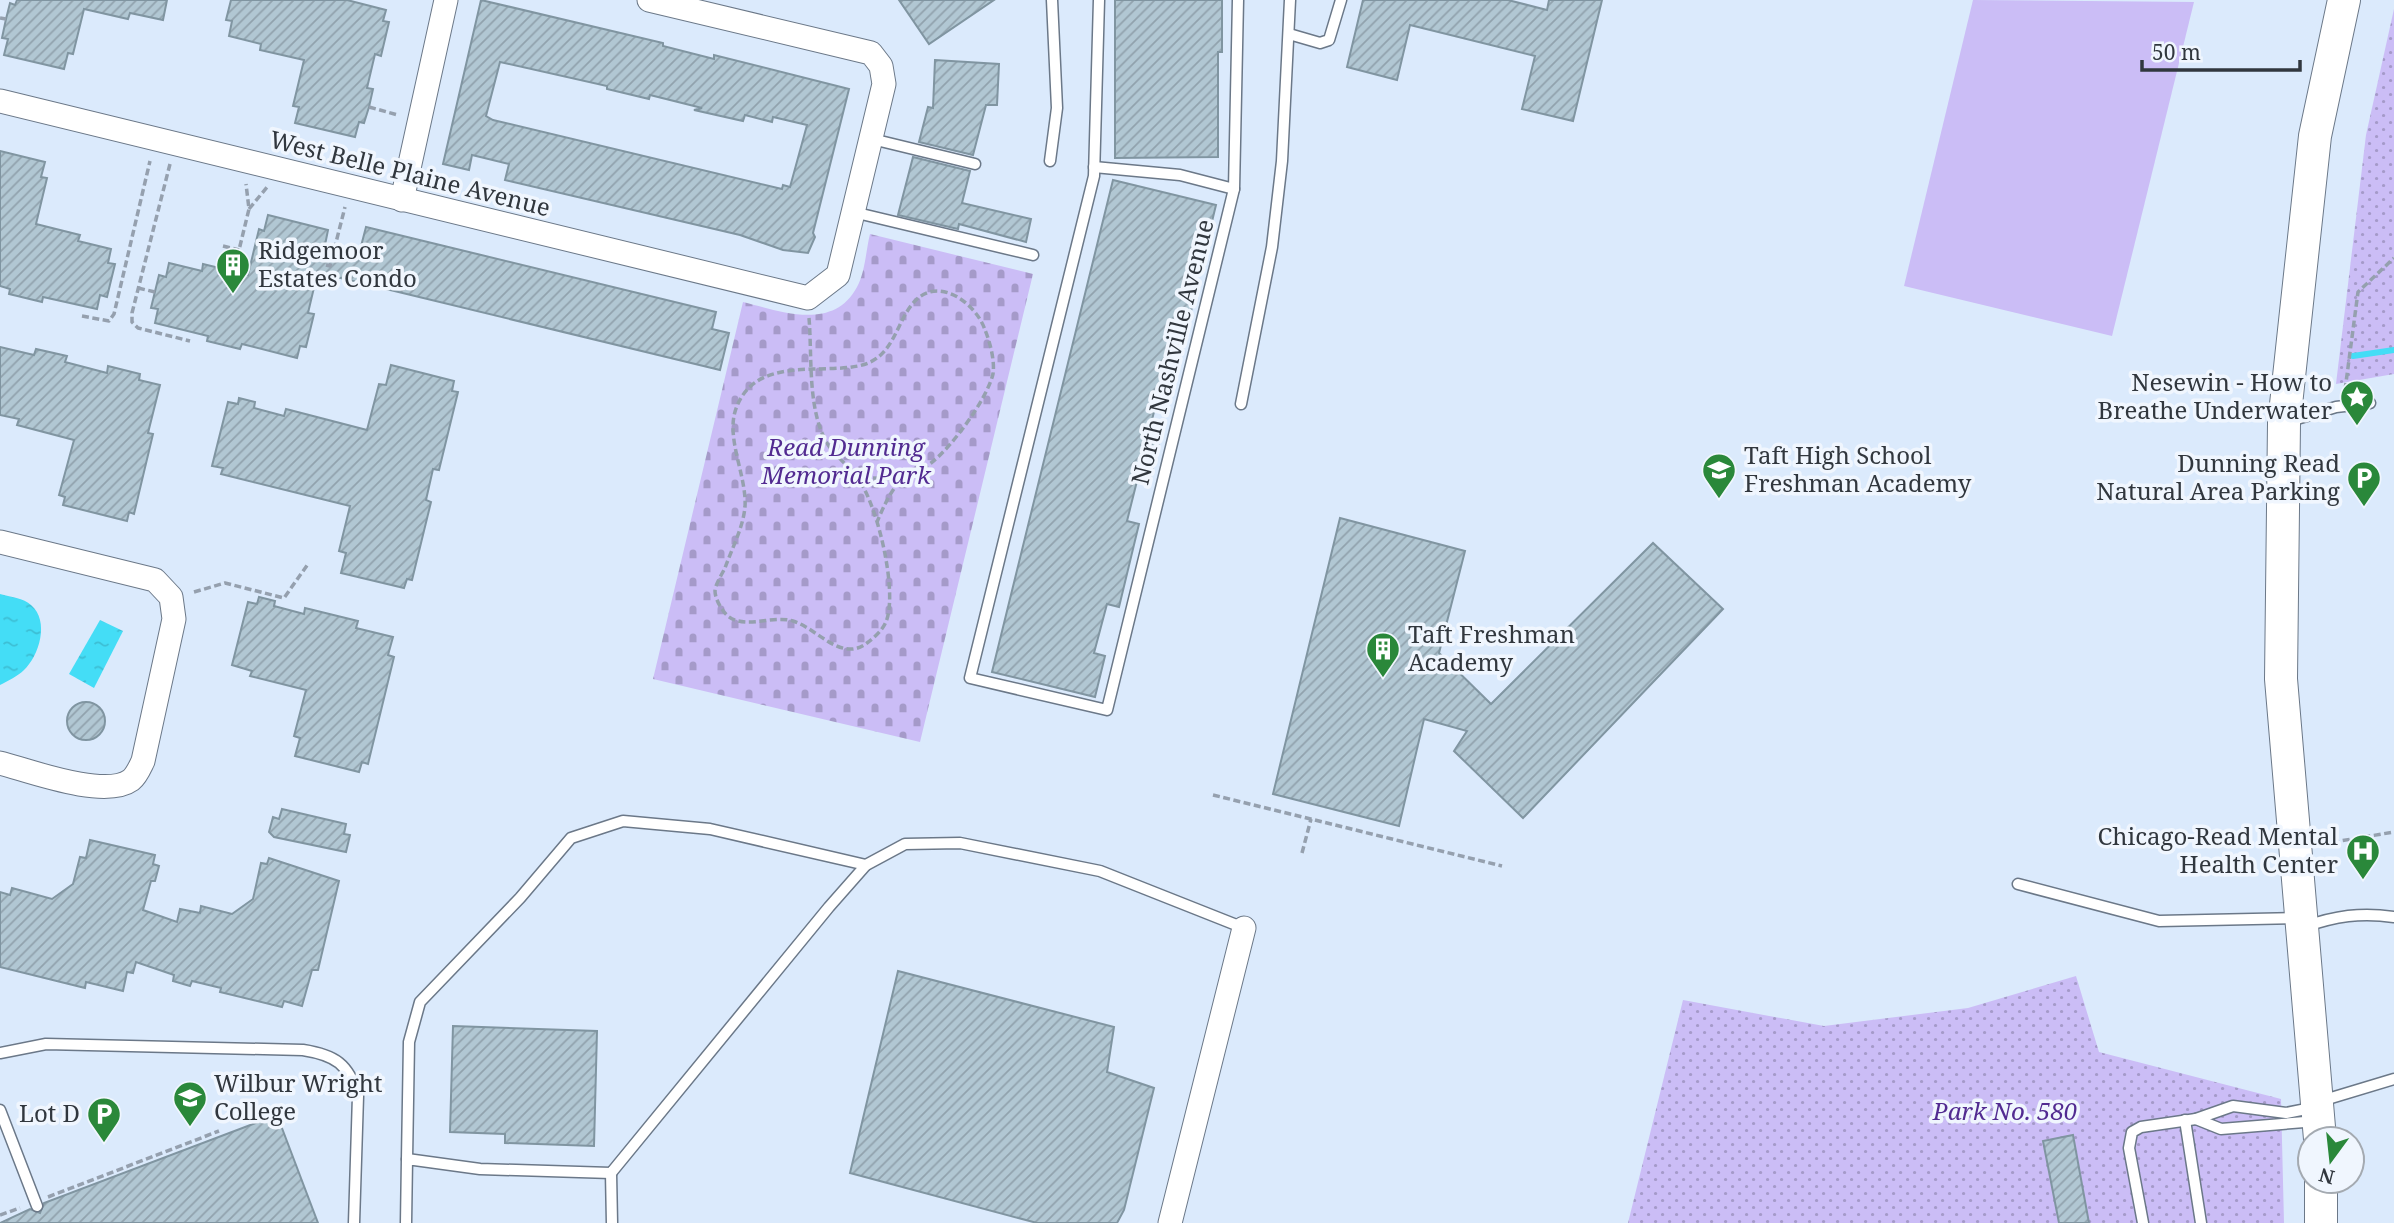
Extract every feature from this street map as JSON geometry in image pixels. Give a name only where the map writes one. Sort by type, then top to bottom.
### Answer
[{"type":"street","points":[[402,200],[446,0]]},
{"type":"street","points":[[649,0],[871,53],[881,66],[884,84],[838,275],[808,298]]},
{"type":"street","points":[[2319,1117],[2281,679],[2284,423],[2315,136],[2344,0]]},
{"type":"street","name":"West Belle Plaine Avenue","points":[[0,102],[808,298]]},
{"type":"street","points":[[0,542],[160,584],[171,597],[174,619],[143,761],[131,780],[118,785],[91,786],[0,763]]},
{"type":"street","points":[[1170,1223],[1244,928]]},
{"type":"street","points":[[2321,1195],[2321,1223]]},
{"type":"lane","points":[[1050,161],[1057,108],[1052,0]]},
{"type":"lane","points":[[1099,0],[1094,167],[1180,175],[1234,189]]},
{"type":"lane","name":"North Nashville Avenue","points":[[1094,167],[970,678],[1107,710],[1234,189],[1238,0]]},
{"type":"lane","points":[[1241,404],[1272,247],[1282,162],[1290,0]]},
{"type":"lane","points":[[1289,34],[1320,43],[1329,40],[1341,0]]},
{"type":"lane","points":[[872,139],[975,164]]},
{"type":"lane","points":[[853,212],[1033,255]]},
{"type":"lane","points":[[2284,423],[2344,406],[2370,403]]},
{"type":"lane","points":[[406,1223],[409,1042],[420,1002],[520,898],[571,838],[623,821],[709,830],[866,865]]},
{"type":"lane","points":[[612,1223],[611,1173],[829,906],[866,865],[905,844],[960,844],[1100,871],[1244,928]]},
{"type":"lane","points":[[2018,884],[2159,921],[2302,923],[2358,914],[2394,917]]},
{"type":"lane","points":[[0,1053],[46,1044],[303,1050],[327,1054],[344,1066],[354,1081],[358,1096],[354,1223]]},
{"type":"lane","points":[[2190,1119],[2221,1129],[2319,1117],[2394,1079]]},
{"type":"lane","points":[[2143,1223],[2129,1148],[2132,1132],[2141,1126],[2190,1119],[2233,1106],[2319,1117]]},
{"type":"lane","points":[[0,1110],[37,1206]]},
{"type":"lane","points":[[2190,1119],[2201,1223]]},
{"type":"lane","points":[[407,1158],[480,1169],[611,1173]]},
{"type":"path","points":[[0,18],[6,19]]},
{"type":"path","points":[[369,107],[398,115]]},
{"type":"path","points":[[82,316],[109,321],[114,314],[151,159]]},
{"type":"path","points":[[170,164],[132,321],[138,328],[190,341]]},
{"type":"path","points":[[244,278],[239,250],[249,209],[246,181]]},
{"type":"path","points":[[249,209],[268,186]]},
{"type":"path","points":[[326,265],[330,266],[345,205]]},
{"type":"path","points":[[223,246],[239,250]]},
{"type":"path","points":[[2344,406],[2348,350],[2358,292],[2394,258]]},
{"type":"path","points":[[138,288],[155,292]]},
{"type":"path","points":[[808,298],[813,369],[817,417],[833,455],[852,471],[870,498],[891,596],[887,621],[876,636],[862,647],[840,649],[791,620],[776,618],[739,622],[726,616],[719,605],[715,591],[742,524],[745,509],[744,483],[734,433],[736,407],[760,379],[776,372],[813,369],[859,366],[875,360],[892,341],[915,301],[927,294],[953,295],[973,307],[986,332],[993,372],[988,385],[945,450],[930,464],[903,479],[877,522]]},
{"type":"path","points":[[852,471],[870,478],[903,479]]},
{"type":"path","points":[[194,592],[225,583],[284,598],[308,564]]},
{"type":"path","points":[[1213,795],[1502,866]]},
{"type":"path","points":[[1302,853],[1311,819]]},
{"type":"path","points":[[2322,844],[2394,832]]},
{"type":"path","points":[[48,1198],[204,1140],[219,1131]]},
{"type":"path","points":[[0,1215],[22,1207]]},
{"type":"green space","points":[[1973,0],[2194,2],[2112,336],[1904,286]]},
{"type":"green space","points":[[2394,9],[2394,374],[2336,384],[2366,135]]},
{"type":"green space","name":"Read Dunning Memorial Park","points":[[870,234],[1033,274],[920,742],[653,679],[743,302],[805,315],[834,310],[847,301],[860,281]]},
{"type":"green space","name":"Park No. 580","points":[[2076,976],[2099,1052],[2281,1099],[2284,1223],[1628,1223],[1683,1000],[1824,1026],[1968,1008]]},
{"type":"water","points":[[0,594],[21,599],[31,605],[37,612],[41,629],[38,648],[29,664],[19,674],[0,685]]},
{"type":"water","points":[[100,620],[123,631],[94,688],[69,674]]},
{"type":"building","points":[[17,0],[167,0],[163,20],[130,13],[128,19],[84,9],[73,54],[68,53],[64,69],[4,55],[8,39],[2,38],[6,19],[10,3],[15,5]]},
{"type":"building","points":[[231,0],[347,0],[386,10],[383,21],[389,22],[381,56],[375,54],[367,88],[373,89],[369,107],[364,123],[359,122],[355,137],[295,123],[299,107],[293,106],[304,60],[260,50],[261,44],[229,36],[232,21],[226,20]]},
{"type":"building","points":[[481,0],[663,43],[663,46],[714,59],[714,55],[849,89],[813,233],[815,237],[808,253],[783,250],[740,235],[505,180],[509,164],[472,155],[469,170],[443,164]],"holes":[[[500,62],[607,86],[607,89],[649,99],[650,95],[702,108],[694,110],[743,121],[745,115],[772,122],[773,117],[807,125],[790,187],[783,185],[782,189],[493,120],[486,116]]]},
{"type":"building","points":[[899,0],[994,0],[929,44]]},
{"type":"building","points":[[1115,0],[1222,0],[1222,52],[1218,52],[1218,157],[1115,158]]},
{"type":"building","points":[[1363,0],[1508,0],[1547,10],[1549,0],[1602,0],[1573,121],[1522,109],[1535,56],[1410,25],[1397,80],[1347,67]]},
{"type":"building","points":[[935,60],[999,64],[997,105],[986,105],[973,155],[919,142],[928,107],[933,108]]},
{"type":"building","points":[[0,151],[45,162],[41,177],[47,178],[36,224],[80,235],[78,241],[111,249],[108,263],[115,264],[107,297],[100,295],[97,309],[43,297],[42,302],[9,294],[10,289],[0,286]]},
{"type":"building","points":[[913,157],[970,171],[962,203],[1031,219],[1026,242],[959,224],[958,229],[898,215]]},
{"type":"building","points":[[1113,180],[1216,205],[1206,246],[1196,243],[1183,292],[1195,295],[1175,377],[1163,375],[1151,424],[1163,426],[1151,476],[1139,473],[1127,521],[1139,524],[1119,607],[1107,604],[1094,653],[1105,656],[1095,697],[992,672]]},
{"type":"building","points":[[268,215],[328,230],[325,245],[359,254],[366,227],[716,312],[712,329],[729,333],[720,370],[324,274],[322,281],[316,279],[308,313],[314,314],[306,347],[300,346],[297,358],[242,344],[240,349],[207,341],[208,336],[155,323],[158,309],[151,308],[159,275],[166,277],[169,263],[202,271],[203,264],[248,275],[259,229],[264,231]]},
{"type":"building","points":[[0,347],[34,355],[36,349],[67,356],[65,362],[107,373],[108,366],[140,374],[139,380],[160,385],[148,433],[153,434],[134,514],[129,512],[127,521],[63,505],[65,497],[59,495],[74,440],[17,425],[19,419],[0,415]]},
{"type":"building","points":[[391,365],[454,381],[452,391],[458,392],[439,470],[433,469],[426,500],[431,502],[412,580],[407,579],[404,588],[341,573],[346,553],[339,551],[350,506],[221,474],[223,468],[212,466],[228,402],[238,404],[239,398],[255,402],[254,408],[284,416],[286,409],[367,430],[379,384],[386,385]]},
{"type":"building","name":"Taft Freshman Academy","points":[[1340,518],[1465,551],[1439,653],[1491,704],[1653,543],[1723,609],[1523,818],[1454,751],[1467,731],[1424,719],[1399,826],[1273,794]]},
{"type":"building","points":[[259,597],[275,601],[274,606],[304,614],[305,608],[358,621],[356,628],[393,637],[388,655],[394,657],[368,764],[362,762],[359,772],[295,756],[300,738],[294,736],[306,690],[250,676],[252,671],[232,665],[248,602],[257,604]]},
{"type":"building","points":[[86,702],[99,708],[105,721],[99,734],[86,740],[73,734],[67,721],[73,708]]},
{"type":"building","points":[[282,809],[346,824],[344,834],[350,835],[346,852],[274,837],[269,832],[273,817],[279,819]]},
{"type":"building","points":[[90,840],[155,855],[153,864],[159,866],[155,881],[151,881],[143,910],[177,922],[180,909],[200,913],[201,906],[232,914],[253,899],[261,863],[267,864],[269,858],[339,881],[318,970],[312,970],[302,1006],[284,1001],[282,1007],[220,992],[221,988],[192,981],[190,986],[173,981],[174,975],[136,962],[133,973],[127,972],[123,991],[86,982],[85,988],[0,967],[0,892],[10,895],[12,888],[52,899],[73,884],[80,857],[86,858]]},
{"type":"building","points":[[898,971],[1114,1027],[1107,1072],[1154,1088],[1124,1210],[1117,1223],[1037,1223],[850,1173]]},
{"type":"building","points":[[453,1026],[597,1031],[594,1146],[505,1143],[505,1134],[450,1132]]},
{"type":"building","points":[[277,1115],[318,1223],[0,1223],[30,1209],[40,1213],[44,1203]]},
{"type":"building","points":[[2073,1135],[2089,1223],[2059,1223],[2043,1141]]},
{"type":"waterway","points":[[2353,356],[2394,350]]},
{"type":"place","name":"Ridgemoor Estates Condo","points":[[233,295]]},
{"type":"place","name":"Nesewin - How to Breathe Underwater","points":[[2357,427]]},
{"type":"place","name":"Taft High School Freshman Academy","points":[[1719,500]]},
{"type":"place","name":"Dunning Read Natural Area Parking","points":[[2364,508]]},
{"type":"place","name":"Taft Freshman Academy","points":[[1383,679]]},
{"type":"place","name":"Chicago-Read Mental Health Center","points":[[2363,881]]},
{"type":"place","name":"Wilbur Wright College","points":[[190,1128]]},
{"type":"place","name":"Lot D","points":[[104,1144]]}]
